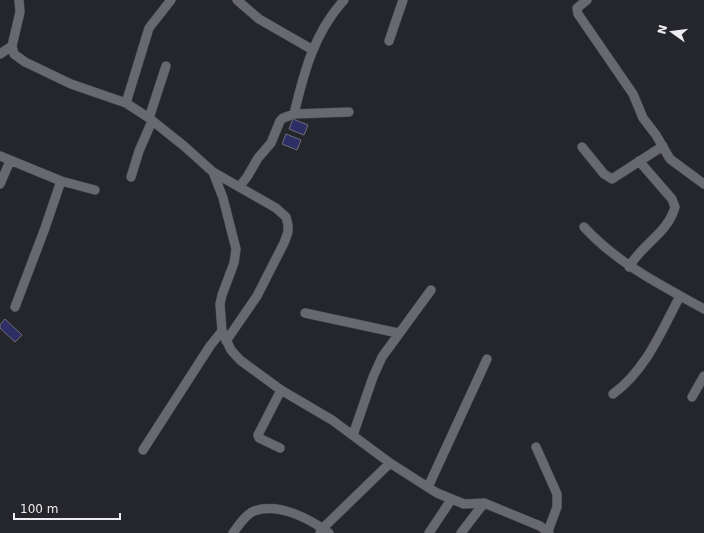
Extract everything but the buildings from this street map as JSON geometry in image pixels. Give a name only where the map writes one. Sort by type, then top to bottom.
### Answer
[{"type":"street","points":[[19,0],[20,12],[12,46],[14,54],[25,62],[71,84],[126,103],[151,119],[210,167],[223,198],[236,249],[234,263],[222,295],[222,331],[226,340],[240,360],[281,390],[332,420],[354,435],[390,463],[451,500],[464,504],[484,503],[540,526],[549,532],[557,507],[557,494],[536,447]]},
{"type":"street","points":[[126,103],[149,28],[171,0]]},
{"type":"street","points":[[237,0],[259,20],[312,50]]},
{"type":"street","points":[[294,114],[305,67],[312,50],[330,17],[344,0]]},
{"type":"street","points":[[389,41],[403,0]]},
{"type":"street","points":[[587,0],[577,8],[578,14],[633,94],[643,118],[674,164],[704,184]]},
{"type":"street","points":[[0,54],[12,46]]},
{"type":"street","points":[[131,177],[151,119],[166,66]]},
{"type":"street","points":[[239,187],[247,177],[258,158],[271,143],[280,121],[289,115],[294,114],[349,112]]},
{"type":"street","points":[[582,147],[604,174],[610,178],[663,146]]},
{"type":"street","points":[[0,156],[61,181],[95,190]]},
{"type":"street","points":[[0,184],[10,161]]},
{"type":"street","points":[[629,267],[640,250],[660,234],[675,207],[672,199],[639,161]]},
{"type":"street","points":[[213,172],[276,208],[286,217],[288,232],[257,296],[226,340]]},
{"type":"street","points":[[15,306],[45,228],[61,181]]},
{"type":"street","points":[[584,227],[598,243],[629,267],[704,309]]},
{"type":"street","points":[[354,435],[376,369],[398,333],[431,290]]},
{"type":"street","points":[[613,394],[627,384],[651,352],[680,296]]},
{"type":"street","points":[[305,313],[398,333]]},
{"type":"street","points":[[143,450],[210,346],[222,331]]},
{"type":"street","points":[[428,487],[487,359]]},
{"type":"street","points":[[692,397],[704,376]]},
{"type":"street","points":[[280,448],[259,438],[258,435],[281,390]]},
{"type":"street","points":[[233,533],[248,515],[254,512],[269,509],[296,514],[324,531],[390,463]]},
{"type":"street","points":[[429,533],[451,500]]},
{"type":"street","points":[[461,533],[484,503]]}]
